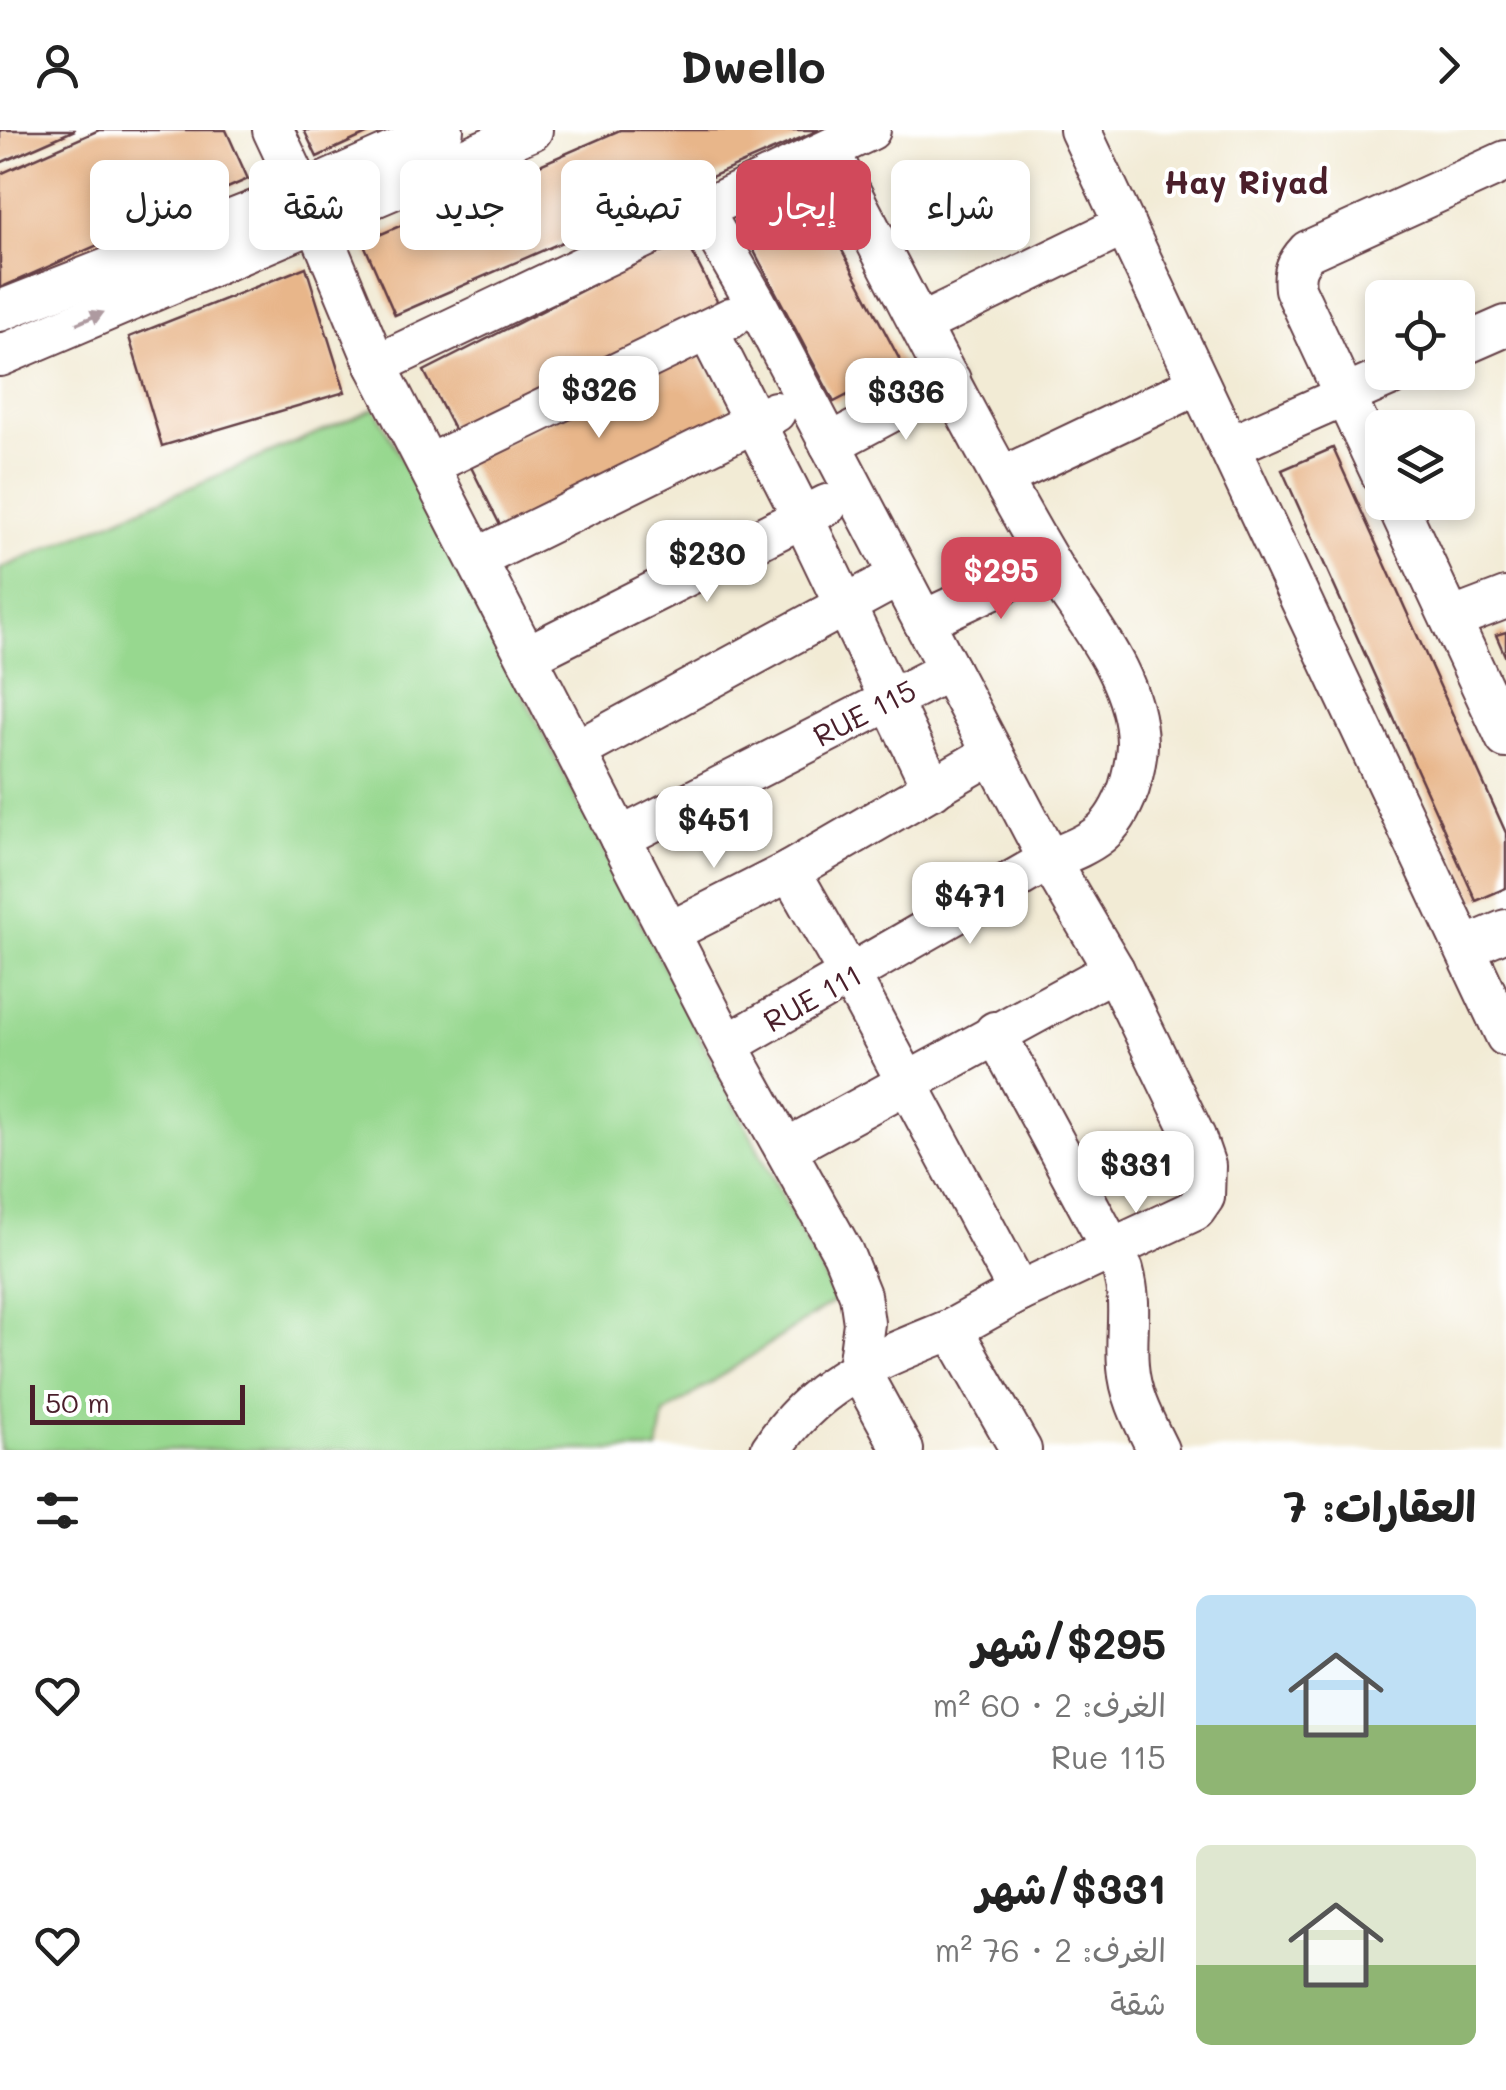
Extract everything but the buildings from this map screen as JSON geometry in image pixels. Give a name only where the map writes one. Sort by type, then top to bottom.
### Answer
[{"type":"street","points":[[273,130],[287,160]]},
{"type":"street","points":[[380,167],[443,130]]},
{"type":"street","points":[[380,183],[532,130]]},
{"type":"street","points":[[716,201],[870,130]]},
{"type":"street","points":[[1080,130],[1506,1036]]},
{"type":"street","points":[[829,151],[1049,562],[924,622]]},
{"type":"street","points":[[1365,439],[1295,289],[1297,264],[1308,252],[1506,160]]},
{"type":"street","points":[[921,324],[1125,225]]},
{"type":"street","points":[[0,311],[249,228]]},
{"type":"street","points":[[716,235],[756,303],[1049,860],[1114,970],[1195,1137],[1206,1182],[1204,1197],[1195,1210],[1019,1292],[952,1329],[858,1368],[824,1390],[799,1413],[779,1446]]},
{"type":"street","points":[[0,356],[249,237]]},
{"type":"street","points":[[328,250],[376,365],[728,1045],[844,1254],[860,1295],[864,1322],[858,1368],[904,1450]]},
{"type":"street","points":[[376,365],[613,250]]},
{"type":"street","points":[[428,466],[708,332],[756,303]]},
{"type":"street","points":[[1475,340],[1506,326]]},
{"type":"street","points":[[708,332],[803,518],[932,789]]},
{"type":"street","points":[[830,444],[950,380]]},
{"type":"street","points":[[1003,477],[1199,384]]},
{"type":"street","points":[[1228,447],[1365,387]]},
{"type":"street","points":[[478,558],[805,397]]},
{"type":"street","points":[[527,656],[854,491]]},
{"type":"street","points":[[1405,520],[1506,738]]},
{"type":"street","name":"RUE 111","points":[[728,1045],[1049,860],[1088,844],[1107,830],[1119,814],[1132,779],[1137,744],[1132,708],[1106,650],[1049,562]]},
{"type":"street","points":[[576,751],[900,576]]},
{"type":"street","points":[[1451,618],[1506,598]]},
{"type":"street","name":"RUE 115","points":[[620,838],[948,670]]},
{"type":"street","points":[[670,932],[790,871],[993,754]]},
{"type":"street","points":[[790,871],[1019,1292]]},
{"type":"street","points":[[1466,947],[1506,930]]},
{"type":"street","points":[[786,1149],[1114,970]]},
{"type":"street","points":[[995,1032],[1114,1248],[1129,1294],[1127,1363],[1131,1387],[1158,1450]]},
{"type":"street","points":[[952,1329],[1021,1450]]},
{"type":"green space","points":[[375,408],[836,1300],[664,1414],[658,1450],[0,1450],[0,569]]},
{"type":"district","name":"Hay Riyad","points":[[1246,181]]}]
